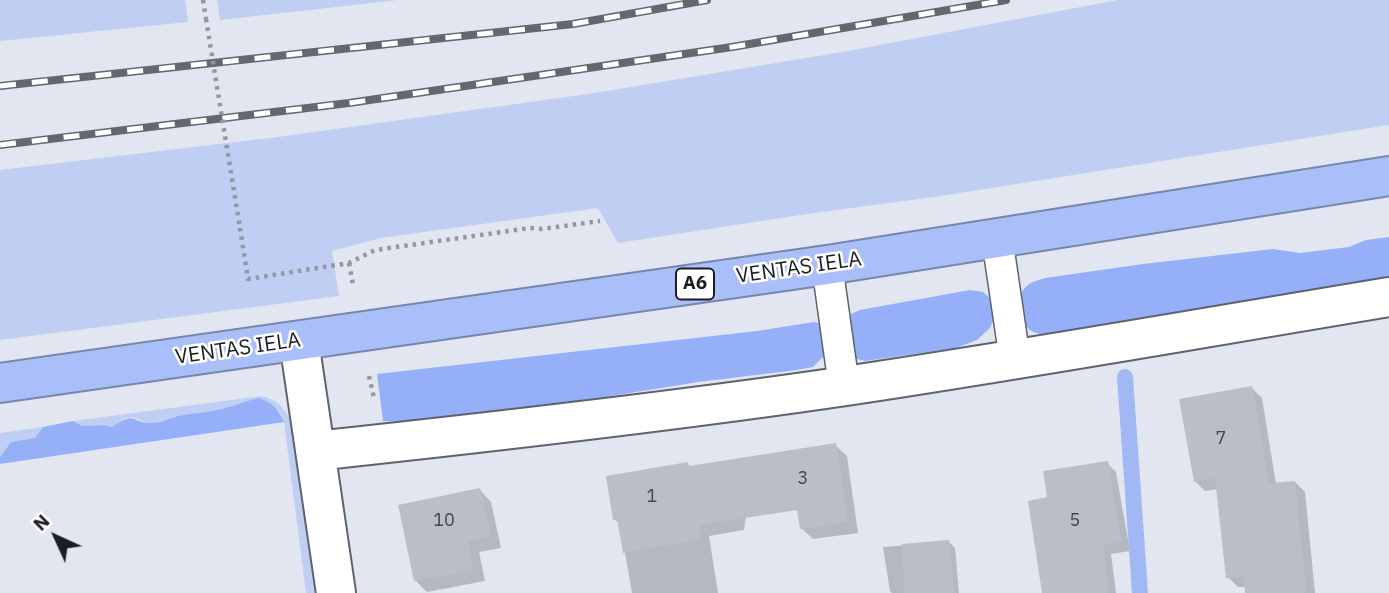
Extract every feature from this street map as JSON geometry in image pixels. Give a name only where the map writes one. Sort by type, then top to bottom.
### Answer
[{"type":"highway","name":"VENTAS IELA","points":[[0,383],[827,265],[1389,176]]},
{"type":"street","points":[[315,451],[573,423],[844,386],[1389,297]]},
{"type":"street","points":[[299,341],[336,593]]},
{"type":"lane","points":[[997,238],[1016,360]]},
{"type":"lane","points":[[827,265],[844,386]]},
{"type":"path","points":[[203,0],[248,279],[349,262],[375,250],[600,220]]},
{"type":"shaded area","points":[[0,0],[185,0],[188,22],[0,41]]},
{"type":"shaded area","points":[[217,0],[398,0],[220,20]]},
{"type":"shaded area","points":[[1118,0],[1389,0],[1389,125],[941,196],[618,243],[598,208],[381,238],[332,251],[339,296],[0,340],[0,170],[278,137],[595,93],[848,51]]},
{"type":"shaded area","points":[[1389,237],[1389,278],[1046,335],[1030,330],[1020,313],[1019,301],[1024,289],[1045,278],[1273,249],[1300,253],[1349,247],[1366,240]]},
{"type":"shaded area","points":[[970,290],[983,292],[991,299],[995,315],[990,328],[977,340],[956,348],[865,361],[854,358],[845,321],[851,314],[860,310]]},
{"type":"shaded area","points":[[814,322],[822,324],[825,332],[824,356],[813,367],[698,382],[519,411],[413,422],[383,421],[377,374],[757,331]]},
{"type":"shaded area","points":[[262,396],[280,405],[292,422],[316,593],[306,593],[284,422],[279,411],[248,401],[197,415],[175,416],[164,423],[148,423],[133,417],[125,418],[112,428],[102,425],[82,426],[73,421]]},
{"type":"shaded area","points":[[259,398],[274,407],[284,422],[0,464],[0,457],[11,442],[35,438],[43,427],[73,421],[82,426],[112,427],[130,418],[156,423]]},
{"type":"shaded area","points":[[43,427],[35,438],[11,442],[0,457],[0,433]]},
{"type":"building","points":[[1252,386],[1269,483],[1295,481],[1306,593],[1245,593],[1244,577],[1226,578],[1215,478],[1194,482],[1179,399]]},
{"type":"building","points":[[836,443],[848,522],[800,529],[797,510],[699,525],[701,539],[623,553],[617,519],[613,520],[606,476],[688,462],[689,466]]},
{"type":"building","points":[[1108,461],[1121,542],[1103,545],[1109,593],[1042,593],[1028,501],[1047,497],[1043,471]]},
{"type":"building","points":[[480,488],[491,537],[468,541],[474,570],[414,581],[398,505]]},
{"type":"building","points":[[949,540],[954,593],[905,593],[902,544]]},
{"type":"waterway","points":[[1125,377],[1140,593]]},
{"type":"railway","points":[[0,86],[573,24],[707,0]]},
{"type":"railway","points":[[0,145],[349,103],[732,47],[1006,0]]}]
